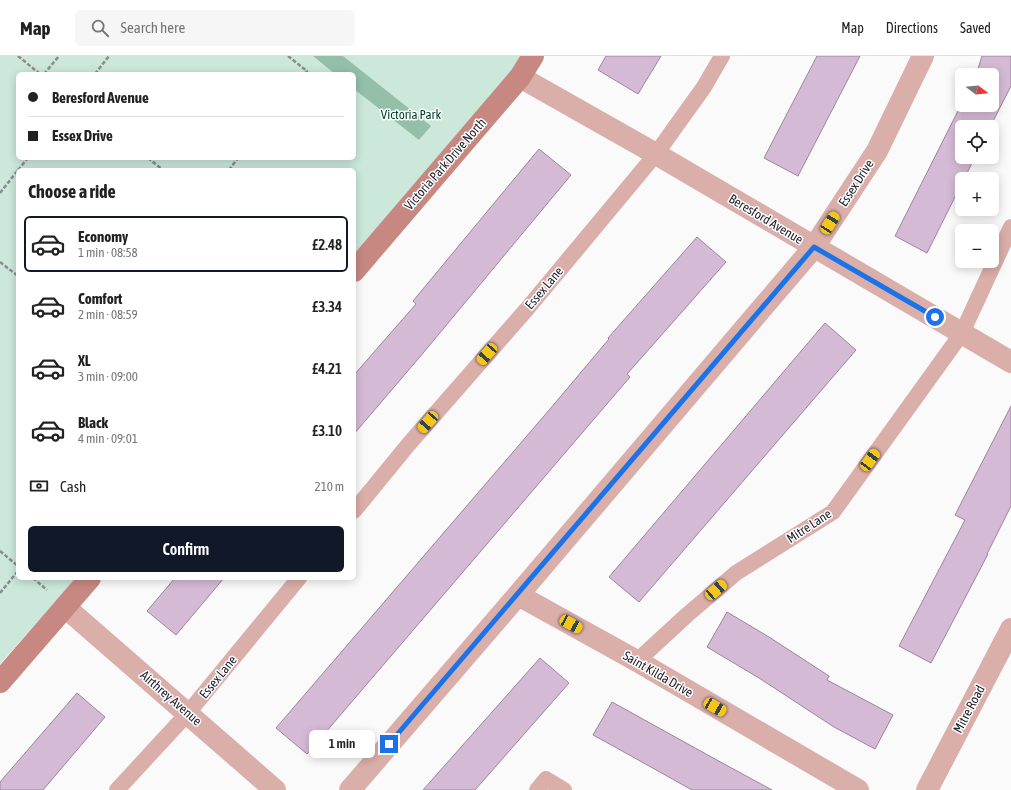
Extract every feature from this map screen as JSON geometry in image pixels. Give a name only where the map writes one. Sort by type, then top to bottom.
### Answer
[{"type":"street","name":"Victoria Park Drive North","points":[[356,268],[520,77],[533,56]]},
{"type":"street","name":"Essex Drive","points":[[350,790],[814,247],[877,151],[923,56]]},
{"type":"street","name":"Beresford Avenue","points":[[520,77],[656,154],[1011,362]]},
{"type":"street","points":[[0,682],[88,580]]},
{"type":"street","name":"Saint Kilda Drive","points":[[518,595],[637,661],[858,790]]},
{"type":"street","name":"Airthrey Avenue","points":[[65,607],[275,790]]},
{"type":"street","name":"Mitre Road","points":[[927,790],[1011,629]]},
{"type":"lane","name":"Essex Lane","points":[[356,509],[408,445],[532,303],[656,154],[704,87],[722,56]]},
{"type":"lane","name":"Mitre Lane","points":[[637,661],[736,573],[833,512],[962,333],[1011,227]]},
{"type":"lane","name":"Essex Lane","points":[[117,790],[188,713],[297,580]]},
{"type":"lane","points":[[537,790],[546,779],[564,790]]},
{"type":"path","points":[[18,56],[38,72]]},
{"type":"path","points":[[46,72],[59,56]]},
{"type":"path","points":[[97,72],[109,56]]},
{"type":"path","points":[[288,56],[306,72]]},
{"type":"path","points":[[20,168],[26,160]]},
{"type":"path","points":[[150,160],[160,168]]},
{"type":"path","points":[[0,193],[16,173]]},
{"type":"path","points":[[0,262],[16,274]]},
{"type":"path","points":[[0,551],[16,564]]},
{"type":"path","points":[[0,593],[16,573]]},
{"type":"green space","name":"Victoria Park","points":[[0,56],[533,56],[356,262],[356,168],[16,168],[16,580],[74,580],[0,664]]},
{"type":"green space","points":[[313,56],[343,56],[431,126],[419,140],[356,91],[356,72],[333,72]]},
{"type":"building","points":[[606,56],[661,56],[638,94],[598,70]]},
{"type":"building","points":[[817,56],[860,56],[798,176],[764,158]]},
{"type":"building","points":[[982,56],[1011,56],[1011,86],[999,109],[999,68],[978,68]]},
{"type":"building","points":[[957,112],[998,112],[994,120],[955,120],[955,164],[972,164],[968,172],[955,172],[955,197],[927,253],[895,236]]},
{"type":"building","points":[[539,149],[571,175],[356,432],[356,373],[416,304],[413,301]]},
{"type":"building","points":[[697,237],[726,262],[627,374],[630,377],[307,754],[276,728],[550,409],[609,339],[608,338]]},
{"type":"building","points":[[825,323],[856,350],[639,602],[609,577]]},
{"type":"building","points":[[1011,406],[1011,506],[988,554],[931,663],[899,646],[965,520],[955,515]]},
{"type":"building","points":[[173,580],[222,580],[176,635],[147,611]]},
{"type":"building","points":[[727,612],[829,676],[827,680],[893,715],[875,749],[834,727],[759,678],[707,647]]},
{"type":"building","points":[[540,658],[569,683],[475,790],[423,790]]},
{"type":"building","points":[[77,693],[105,717],[43,790],[0,790],[0,782]]},
{"type":"building","points":[[612,702],[772,790],[692,790],[593,735]]},
{"type":"route","points":[[389,744],[518,595],[814,247],[935,317]]}]
